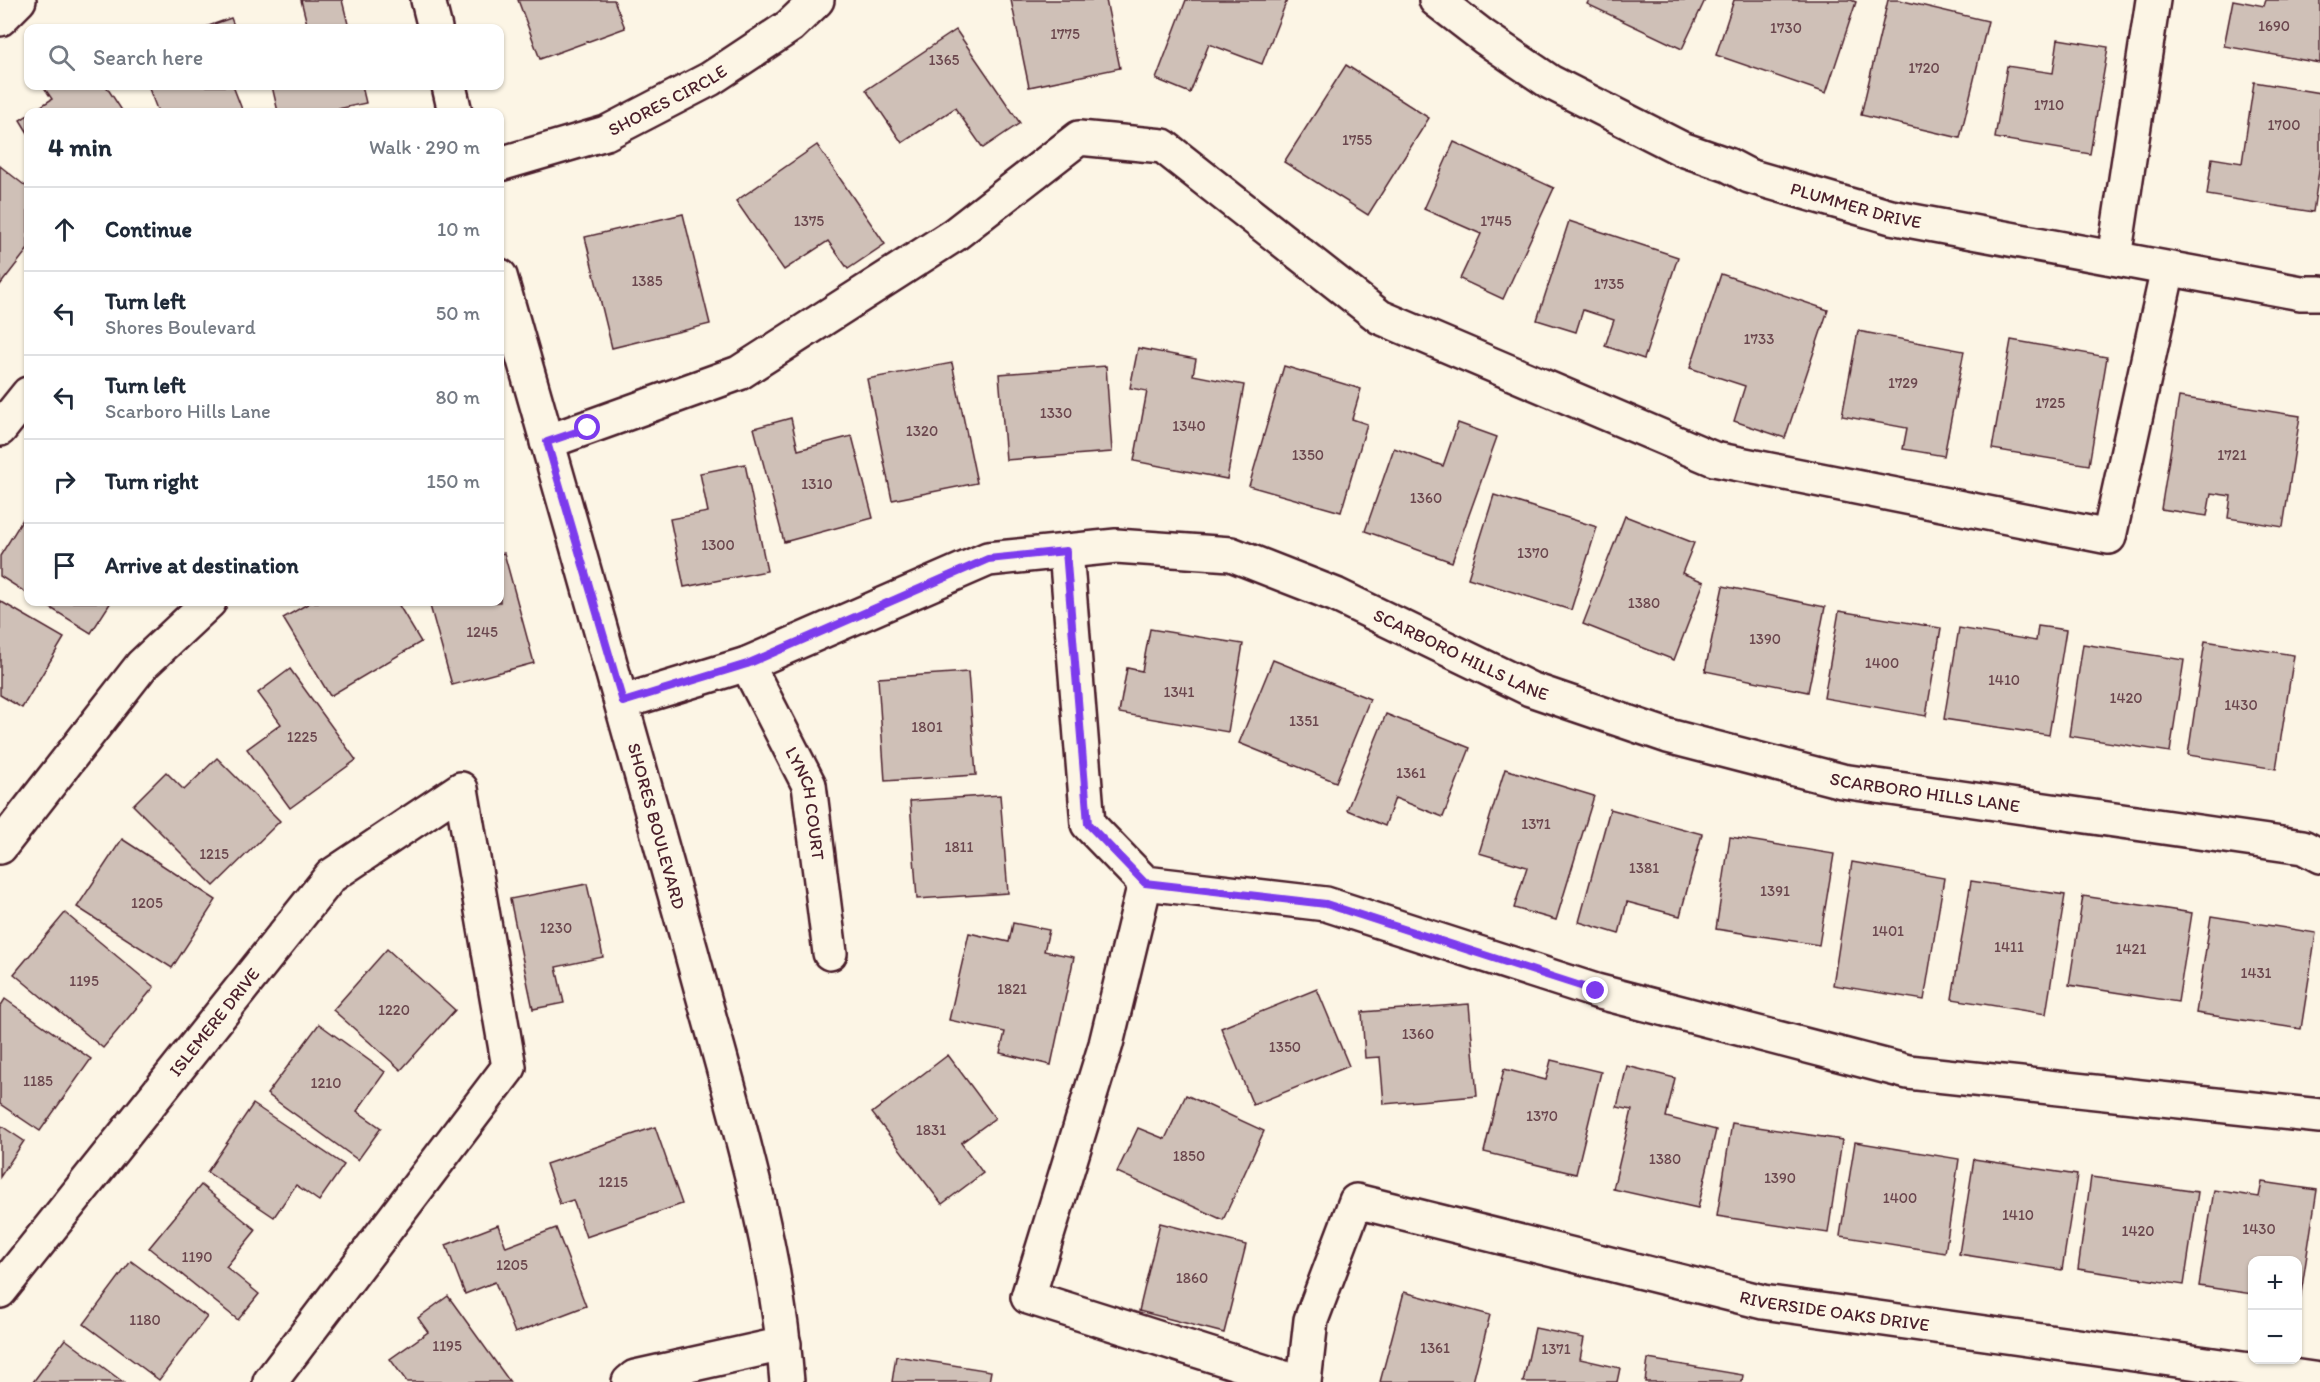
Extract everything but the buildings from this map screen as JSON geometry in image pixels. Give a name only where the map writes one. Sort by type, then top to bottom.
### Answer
[{"type":"street","points":[[0,19],[19,0]]},
{"type":"street","points":[[428,0],[434,24]]},
{"type":"street","name":"SHORES CIRCLE","points":[[504,163],[606,133],[711,79],[790,26],[817,0]]},
{"type":"street","name":"PLUMMER DRIVE","points":[[1436,0],[1484,37],[1550,82],[1682,149],[1728,165],[1749,176],[1891,217],[2301,293],[2320,293]]},
{"type":"street","points":[[2114,258],[2153,0]]},
{"type":"street","points":[[450,90],[454,108]]},
{"type":"street","points":[[547,442],[739,373],[954,236],[1079,138],[1163,146],[1380,317],[1714,459],[2109,537],[2168,269]]},
{"type":"street","name":"SHORES BOULEVARD","points":[[504,290],[623,702],[761,1210],[784,1344],[787,1382]]},
{"type":"street","points":[[0,429],[24,398]]},
{"type":"street","name":"SCARBORO HILLS LANE","points":[[623,702],[747,664],[988,559],[1116,546],[1231,554],[1336,596],[1530,689],[1668,736],[1842,781],[2303,848],[2320,856]]},
{"type":"street","points":[[1066,551],[1088,824],[1145,883],[1326,904],[1596,991],[1908,1072],[2320,1116]]},
{"type":"street","points":[[0,847],[142,665],[205,606]]},
{"type":"street","name":"LYNCH COURT","points":[[747,664],[809,785],[830,952]]},
{"type":"street","name":"ISLEMERE DRIVE","points":[[0,1291],[331,876],[461,789],[509,1067],[270,1382]]},
{"type":"street","points":[[1145,883],[1106,1044],[1028,1297],[1297,1382]]},
{"type":"street","name":"RIVERSIDE OAKS DRIVE","points":[[1304,1382],[1311,1320],[1356,1201],[1763,1302],[2320,1380]]},
{"type":"street","points":[[628,1382],[635,1377],[784,1344]]},
{"type":"route","points":[[588,428],[547,442],[623,702],[747,664],[988,559],[1066,551],[1088,824],[1145,883],[1326,904],[1596,991]]}]
